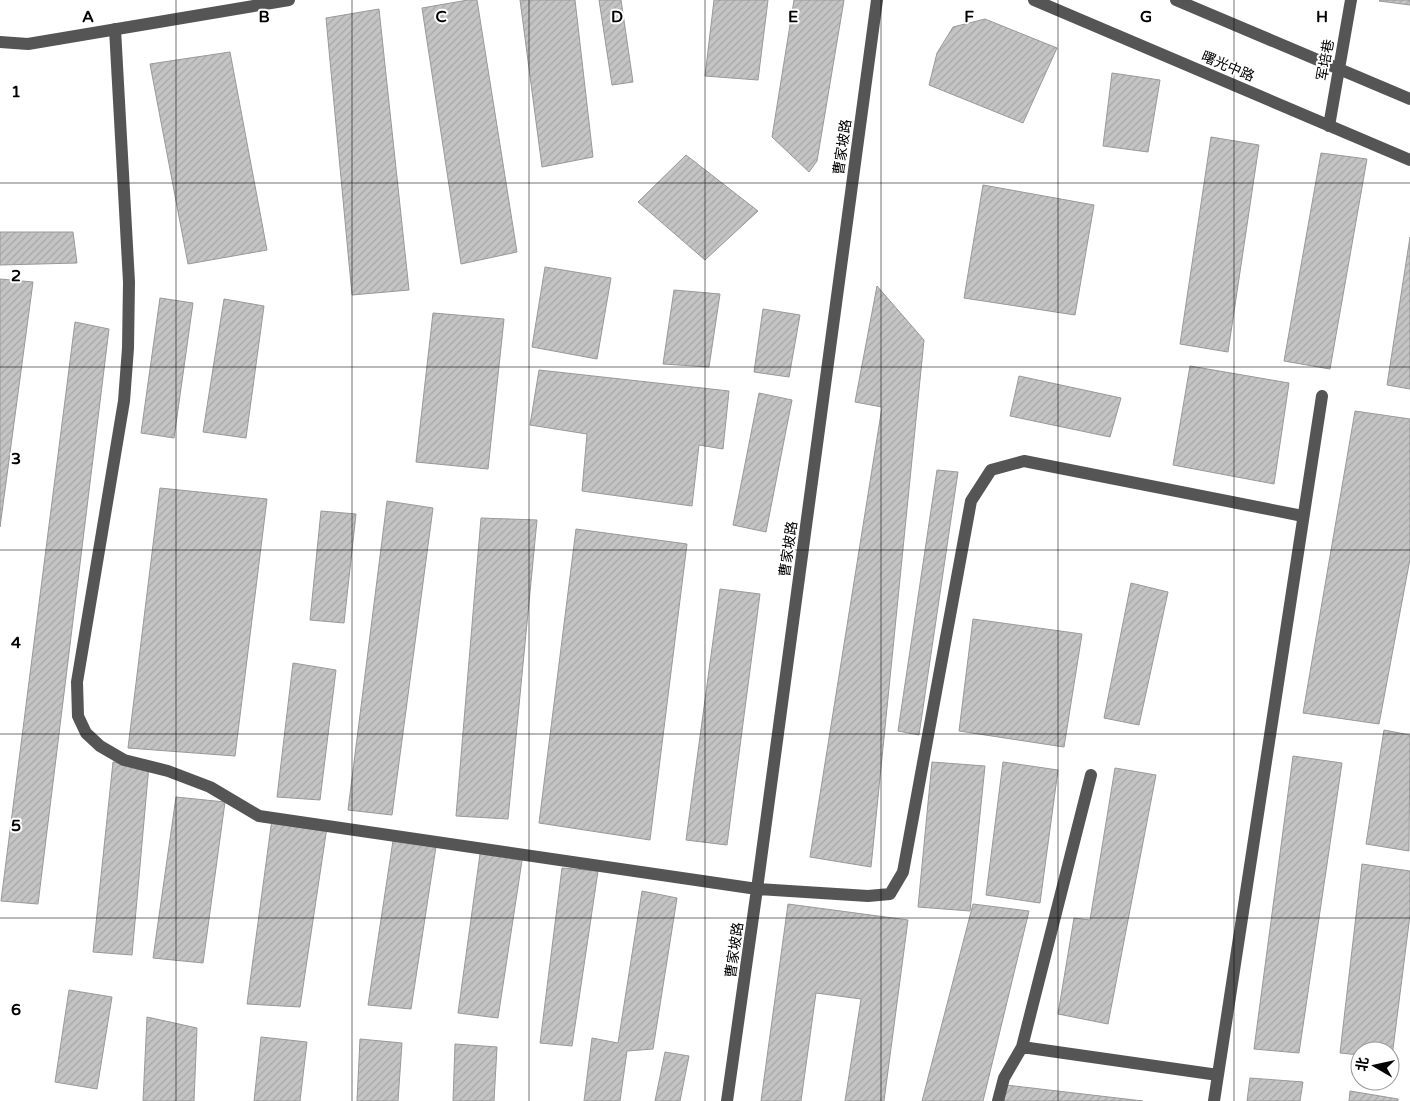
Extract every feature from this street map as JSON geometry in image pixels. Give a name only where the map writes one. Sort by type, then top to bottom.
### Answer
[{"type":"street","points":[[0,42],[28,44],[289,0]]},
{"type":"street","name":"曹家坡路","points":[[727,1101],[877,0]]},
{"type":"street","name":"曙光中路","points":[[1034,0],[1410,160]]},
{"type":"street","points":[[1176,0],[1410,99]]},
{"type":"street","name":"军培巷","points":[[1329,126],[1351,0]]},
{"type":"street","points":[[115,29],[129,282],[128,348],[124,401],[77,682],[78,716],[86,733],[100,746],[124,760],[168,771],[210,787],[259,816],[757,889],[868,896],[890,894],[904,872],[971,501],[990,470],[1024,462],[1303,516]]},
{"type":"street","points":[[1214,1101],[1322,396]]},
{"type":"street","points":[[998,1101],[1004,1078],[1022,1047],[1091,775]]},
{"type":"street","points":[[1022,1047],[1218,1076]]},
{"type":"building","points":[[477,0],[517,252],[461,264],[422,8]]},
{"type":"building","points":[[520,0],[575,0],[593,157],[542,167]]},
{"type":"building","points":[[599,0],[621,0],[633,82],[612,85]]},
{"type":"building","points":[[714,0],[768,0],[758,80],[705,76]]},
{"type":"building","points":[[794,0],[844,0],[817,161],[809,172],[772,137]]},
{"type":"building","points":[[1380,0],[1410,0],[1410,5],[1379,1]]},
{"type":"building","points":[[379,9],[409,290],[352,295],[326,18]]},
{"type":"building","points":[[985,19],[1057,48],[1023,123],[929,85],[937,53],[953,27]]},
{"type":"building","points":[[230,52],[267,250],[188,264],[150,64]]},
{"type":"building","points":[[1112,73],[1160,80],[1148,152],[1103,146]]},
{"type":"building","points":[[1211,137],[1259,145],[1228,352],[1180,344]]},
{"type":"building","points":[[1321,153],[1367,159],[1330,369],[1284,361]]},
{"type":"building","points":[[686,155],[758,211],[705,260],[638,202]]},
{"type":"building","points":[[983,185],[1094,205],[1075,315],[964,298]]},
{"type":"building","points":[[0,232],[73,232],[77,263],[0,265]]},
{"type":"building","points":[[1410,237],[1410,389],[1387,385]]},
{"type":"building","points":[[545,267],[611,278],[597,359],[532,347]]},
{"type":"building","points":[[0,279],[33,282],[0,527]]},
{"type":"building","points":[[877,286],[924,340],[871,867],[810,857],[882,407],[855,402]]},
{"type":"building","points":[[674,290],[720,294],[709,367],[663,364]]},
{"type":"building","points":[[160,298],[193,303],[174,438],[141,433]]},
{"type":"building","points":[[224,299],[264,306],[246,438],[203,432]]},
{"type":"building","points":[[763,309],[800,315],[789,377],[754,372]]},
{"type":"building","points":[[433,313],[504,319],[488,469],[416,462]]},
{"type":"building","points":[[75,322],[109,329],[38,904],[1,901]]},
{"type":"building","points":[[1190,366],[1289,383],[1274,484],[1173,465]]},
{"type":"building","points":[[539,370],[729,391],[723,449],[699,445],[692,506],[582,491],[587,434],[530,425]]},
{"type":"building","points":[[1019,376],[1121,398],[1110,437],[1010,416]]},
{"type":"building","points":[[759,393],[792,400],[766,532],[733,525]]},
{"type":"building","points":[[1355,411],[1410,419],[1410,559],[1379,724],[1303,713]]},
{"type":"building","points":[[937,470],[958,472],[919,735],[898,731]]},
{"type":"building","points":[[160,488],[267,499],[235,756],[128,748]]},
{"type":"building","points":[[387,501],[433,508],[392,815],[348,810]]},
{"type":"building","points":[[321,511],[356,514],[344,623],[310,620]]},
{"type":"building","points":[[481,518],[537,520],[508,819],[456,816]]},
{"type":"building","points":[[576,529],[687,544],[650,840],[539,823]]},
{"type":"building","points":[[1131,583],[1168,592],[1139,725],[1104,718]]},
{"type":"building","points":[[720,589],[760,594],[727,845],[686,840]]},
{"type":"building","points":[[973,619],[1082,634],[1064,747],[959,731]]},
{"type":"building","points":[[293,663],[336,670],[320,800],[277,797]]},
{"type":"building","points":[[1384,730],[1410,735],[1409,851],[1366,844]]},
{"type":"building","points":[[1293,756],[1342,763],[1299,1053],[1254,1049]]},
{"type":"building","points":[[113,762],[149,765],[132,955],[93,952]]},
{"type":"building","points":[[932,762],[985,766],[970,911],[918,907]]},
{"type":"building","points":[[1003,762],[1058,770],[1040,903],[986,895]]},
{"type":"building","points":[[1115,768],[1156,775],[1108,1024],[1058,1014],[1074,918],[1090,920]]},
{"type":"building","points":[[176,797],[225,802],[203,963],[153,958]]},
{"type":"building","points":[[272,819],[327,827],[300,1007],[247,1004]]},
{"type":"building","points":[[394,834],[437,840],[411,1009],[368,1005]]},
{"type":"building","points":[[481,847],[523,854],[498,1018],[458,1013]]},
{"type":"building","points":[[1362,864],[1410,871],[1410,915],[1394,1041],[1350,1041],[1350,1054],[1340,1053]]},
{"type":"building","points":[[562,868],[598,871],[572,1046],[540,1043]]},
{"type":"building","points":[[642,891],[677,898],[653,1049],[627,1051],[620,1101],[584,1101],[592,1038],[618,1043]]},
{"type":"building","points":[[788,904],[908,920],[884,1101],[845,1101],[861,999],[816,993],[801,1101],[761,1101]]},
{"type":"building","points":[[973,904],[1029,911],[983,1101],[922,1101]]},
{"type":"building","points":[[69,990],[112,997],[97,1089],[55,1082]]},
{"type":"building","points":[[147,1017],[197,1028],[194,1101],[143,1101]]},
{"type":"building","points":[[261,1037],[307,1042],[300,1101],[254,1101]]},
{"type":"building","points":[[360,1039],[402,1043],[398,1101],[357,1101]]},
{"type":"building","points":[[455,1044],[497,1047],[494,1101],[453,1101]]},
{"type":"building","points":[[665,1052],[689,1056],[680,1101],[655,1101]]},
{"type":"building","points":[[1250,1078],[1303,1082],[1300,1101],[1247,1101]]},
{"type":"building","points":[[1006,1085],[1143,1101],[1004,1101]]},
{"type":"building","points":[[1350,1091],[1398,1099],[1398,1101],[1349,1101]]}]
